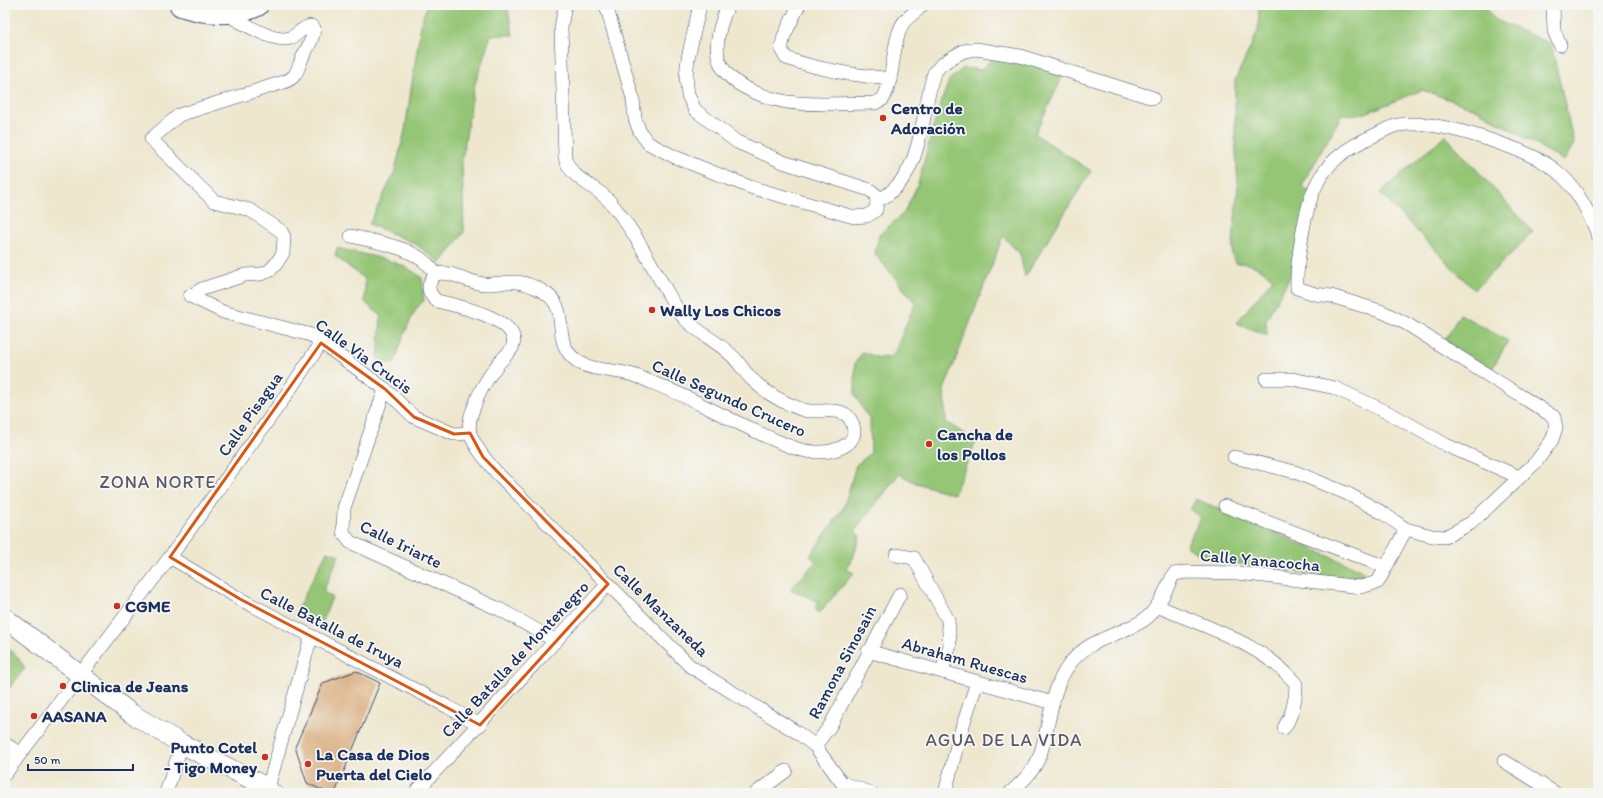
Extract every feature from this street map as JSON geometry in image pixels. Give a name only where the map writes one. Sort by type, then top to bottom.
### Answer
[{"type":"highway","points":[[181,5],[200,10],[232,11],[257,5]]},
{"type":"main road","points":[[5,618],[80,673],[132,714],[182,744],[271,791]]},
{"type":"street","name":"Calle Segundo Crucero","points":[[436,274],[448,273],[472,283],[487,284],[516,282],[532,285],[553,297],[558,306],[564,346],[577,361],[636,376],[700,404],[753,432],[796,449],[815,453],[831,451],[842,448],[852,437],[852,425],[845,414],[837,411],[805,411],[780,401],[765,391],[743,369],[734,356],[715,344],[686,319],[675,306],[640,244],[616,209],[603,194],[570,170],[565,158],[561,28],[565,5]]},
{"type":"street","points":[[606,5],[633,99],[635,119],[640,132],[648,143],[675,157],[750,187],[854,217],[867,216],[876,210],[876,195],[870,190],[783,162],[737,142],[695,110],[688,95],[686,77],[688,58],[700,5]]},
{"type":"street","points":[[728,5],[720,27],[718,56],[719,64],[723,71],[740,86],[774,100],[787,102],[875,103],[883,99],[890,79],[900,28],[906,18],[917,11],[922,5]]},
{"type":"street","points":[[799,5],[782,42],[781,49],[786,58],[804,64],[854,75],[890,79]]},
{"type":"street","points":[[1553,5],[1554,31],[1560,46]]},
{"type":"street","name":"Calle Via Crucis","points":[[232,11],[235,19],[277,39],[293,37],[306,27],[311,26],[314,28],[311,45],[296,74],[291,80],[179,115],[151,139],[214,201],[250,210],[281,231],[285,242],[283,253],[276,264],[269,271],[224,282],[202,289],[190,296],[223,312],[311,335],[385,389],[414,417],[454,434],[470,433]]},
{"type":"street","points":[[877,201],[890,195],[905,176],[916,154],[934,74],[941,65],[964,51],[976,50],[1020,56],[1153,98]]},
{"type":"street","points":[[1234,457],[1295,472],[1348,494],[1381,512],[1406,529],[1432,536],[1445,537],[1458,532],[1471,523],[1536,462],[1552,440],[1556,428],[1554,417],[1407,324],[1383,312],[1331,296],[1315,294],[1297,288],[1296,272],[1306,210],[1317,180],[1324,170],[1358,142],[1396,125],[1418,124],[1466,132],[1538,158],[1557,171],[1575,189],[1588,212],[1598,235]]},
{"type":"street","points":[[351,236],[411,253],[431,267],[436,274],[428,285],[431,295],[437,301],[476,311],[506,325],[513,337],[512,348],[497,365],[479,393],[472,414],[470,433]]},
{"type":"street","name":"Calle Pisagua","points":[[5,774],[80,673],[170,557],[321,343]]},
{"type":"street","points":[[1266,379],[1293,379],[1335,388],[1393,415],[1446,445],[1519,477]]},
{"type":"street","name":"Calle Iriarte","points":[[385,389],[344,508],[343,532],[350,542],[363,549],[501,610],[556,641]]},
{"type":"street","name":"Calle Manzaneda","points":[[470,433],[483,457],[496,472],[690,666],[798,733],[814,746],[842,783],[871,793]]},
{"type":"street","points":[[1226,506],[1386,567]]},
{"type":"street","name":"Calle Yanacocha","points":[[1010,793],[1031,772],[1040,756],[1053,703],[1068,665],[1080,652],[1095,642],[1144,619],[1157,606],[1174,574],[1187,572],[1237,573],[1361,587],[1378,582],[1406,529]]},
{"type":"street","points":[[896,555],[914,558],[948,620],[950,646],[942,672]]},
{"type":"street","name":"Calle Batalla de Iruya","points":[[170,557],[240,599],[311,637],[442,703],[480,725]]},
{"type":"street","name":"Calle Batalla de Montenegro","points":[[415,793],[480,725],[608,584]]},
{"type":"street","name":"Ramona Sinosain","points":[[814,746],[830,726],[868,651],[900,594]]},
{"type":"street","points":[[1157,606],[1223,634],[1268,657],[1287,673],[1296,684],[1296,698],[1292,715],[1284,728]]},
{"type":"street","points":[[271,791],[311,637]]},
{"type":"street","name":"Abraham Ruescas","points":[[868,651],[1053,703]]},
{"type":"street","points":[[945,793],[960,734],[977,682]]},
{"type":"street","points":[[5,744],[20,753]]},
{"type":"street","points":[[166,793],[182,744]]},
{"type":"street","points":[[1504,761],[1556,793]]},
{"type":"street","points":[[756,793],[786,771]]},
{"type":"highlighted area","points":[[321,343],[385,389],[414,417],[454,434],[470,433],[483,457],[608,584],[480,725],[240,599],[170,557]]},
{"type":"green space","points":[[427,5],[507,5],[513,35],[491,35],[474,87],[462,160],[464,232],[441,263],[414,243],[369,224],[394,174],[405,130],[421,23]]},
{"type":"green space","points":[[1259,5],[1485,5],[1494,19],[1551,44],[1574,144],[1564,161],[1476,109],[1422,90],[1366,113],[1341,116],[1302,186],[1314,195],[1307,246],[1266,320],[1267,335],[1236,323],[1273,279],[1256,267],[1236,263],[1232,255],[1238,184],[1235,138],[1235,80],[1258,31]]},
{"type":"green space","points":[[994,56],[1029,63],[1063,76],[1035,134],[1091,171],[1025,277],[1020,254],[1003,236],[944,390],[946,422],[976,441],[954,494],[916,483],[899,474],[855,531],[860,536],[853,558],[846,569],[854,573],[819,613],[815,609],[819,602],[790,589],[816,562],[810,556],[844,507],[856,465],[871,453],[870,421],[855,395],[855,363],[863,352],[879,358],[893,356],[915,303],[875,254],[879,235],[904,213],[918,184],[934,124],[949,80],[963,68],[981,70]]},
{"type":"green space","points":[[1445,135],[1533,232],[1474,290],[1380,193]]},
{"type":"green space","points":[[337,248],[382,258],[413,271],[422,278],[424,301],[415,311],[394,364],[378,361],[381,315],[365,302],[365,279],[335,256]]},
{"type":"green space","points":[[1460,314],[1508,341],[1492,369],[1444,342]]},
{"type":"green space","points":[[1196,499],[1364,571],[1358,585],[1305,573],[1208,559],[1186,546],[1201,518],[1190,510]]},
{"type":"green space","points":[[327,551],[339,555],[323,592],[332,597],[321,626],[295,614]]},
{"type":"green space","points":[[5,646],[16,655],[25,668],[8,690],[5,688]]},
{"type":"building","points":[[356,671],[380,683],[335,793],[328,793],[307,783],[295,747],[323,683]]},
{"type":"place","name":"Centro de Adoración","points":[[883,118]]},
{"type":"place","name":"Wally Los Chicos","points":[[652,310]]},
{"type":"place","name":"Cancha de los Pollos","points":[[929,444]]},
{"type":"place","name":"CGME","points":[[117,606]]},
{"type":"place","name":"Clinica de Jeans","points":[[63,686]]},
{"type":"place","name":"AASANA","points":[[34,716]]},
{"type":"place","name":"Punto Cotel - Tigo Money","points":[[265,757]]},
{"type":"place","name":"La Casa de Dios Puerta del Cielo","points":[[308,764]]},
{"type":"district","name":"ZONA NORTE","points":[[158,482]]},
{"type":"district","name":"AGUA DE LA VIDA","points":[[1004,740]]}]
